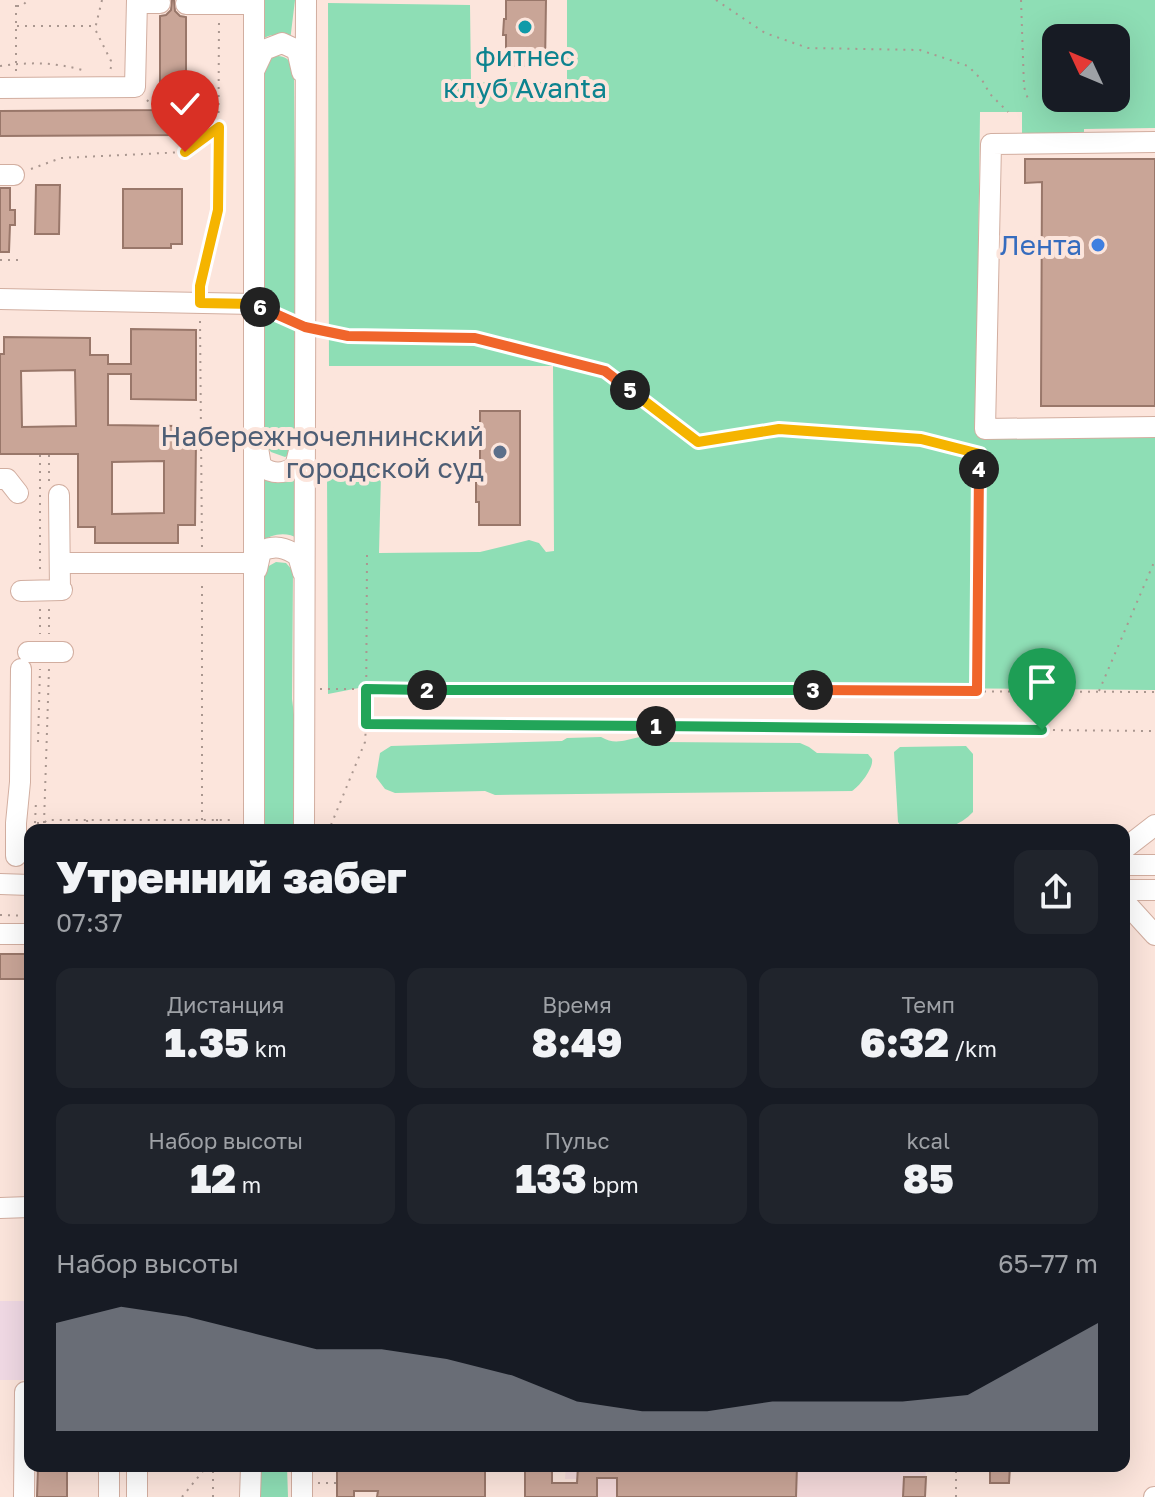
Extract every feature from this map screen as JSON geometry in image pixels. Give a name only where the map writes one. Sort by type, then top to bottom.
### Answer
[{"type":"street","points":[[305,824],[306,0]]},
{"type":"street","points":[[0,88],[135,87],[137,2],[160,3]]},
{"type":"street","points":[[186,4],[254,2],[254,572],[262,824]]},
{"type":"street","points":[[254,70],[264,50],[282,43],[297,50],[306,87]]},
{"type":"street","points":[[1155,142],[991,144],[985,429],[1155,427]]},
{"type":"street","points":[[0,299],[254,304]]},
{"type":"street","points":[[254,425],[261,466],[278,473],[295,467],[305,425]]},
{"type":"street","points":[[0,479],[7,479],[18,493]]},
{"type":"street","points":[[21,591],[61,590],[59,495]]},
{"type":"street","points":[[254,572],[261,551],[280,547],[298,556],[305,580]]},
{"type":"street","points":[[60,563],[254,572]]},
{"type":"street","points":[[15,856],[24,660],[63,652]]},
{"type":"street","points":[[1130,844],[1155,825]]},
{"type":"street","points":[[1130,865],[1155,865]]},
{"type":"street","points":[[0,884],[24,885]]},
{"type":"street","points":[[1130,890],[1155,890]]},
{"type":"street","points":[[1130,908],[1155,935]]},
{"type":"street","points":[[0,934],[24,934]]},
{"type":"street","points":[[0,1208],[24,1207]]},
{"type":"street","points":[[24,1404],[24,1497]]},
{"type":"street","points":[[109,1472],[109,1497]]},
{"type":"street","points":[[137,1472],[137,1497]]},
{"type":"street","points":[[250,1497],[251,1472]]},
{"type":"path","points":[[16,0],[16,64]]},
{"type":"path","points":[[16,6],[22,6],[28,0]]},
{"type":"path","points":[[102,0],[96,26],[112,65],[108,72]]},
{"type":"path","points":[[716,0],[765,33],[808,48],[920,50],[968,66],[1008,112]]},
{"type":"path","points":[[1021,0],[1024,87],[1029,102]]},
{"type":"path","points":[[201,328],[200,286],[218,210],[219,4]]},
{"type":"path","points":[[16,26],[96,26]]},
{"type":"path","points":[[0,66],[57,63],[89,73]]},
{"type":"path","points":[[7,175],[61,158],[185,152],[219,127]]},
{"type":"path","points":[[0,260],[18,260]]},
{"type":"path","points":[[254,304],[305,327],[348,336],[475,338],[605,371],[698,442],[779,429],[921,439],[980,454]]},
{"type":"path","points":[[977,691],[980,454],[976,433],[985,429]]},
{"type":"path","points":[[333,824],[365,742],[367,555]]},
{"type":"path","points":[[1099,691],[1155,560]]},
{"type":"path","points":[[316,689],[1155,692]]},
{"type":"path","points":[[366,724],[1155,731]]},
{"type":"path","points":[[217,819],[217,824]]},
{"type":"path","points":[[35,823],[47,820],[234,820]]},
{"type":"path","points":[[87,820],[87,824]]},
{"type":"path","points":[[0,915],[24,916]]},
{"type":"path","points":[[182,1497],[202,1472]]},
{"type":"path","points":[[213,1472],[213,1497]]},
{"type":"path","points":[[956,1472],[956,1497]]},
{"type":"path","points":[[308,1490],[337,1483]]},
{"type":"shaded area","points":[[0,1301],[24,1301],[24,1380],[0,1380]]},
{"type":"shaded area","points":[[566,1472],[926,1472],[925,1497],[577,1497],[577,1479],[565,1479]]},
{"type":"green space","points":[[260,0],[295,0],[290,41],[286,36],[274,35],[259,43]]},
{"type":"green space","points":[[567,0],[1155,0],[1155,128],[1084,129],[1084,138],[1022,139],[1022,112],[980,112],[976,432],[1155,434],[1155,690],[547,685],[532,691],[425,691],[393,689],[388,684],[379,684],[328,694],[327,470],[375,469],[381,474],[379,553],[480,552],[529,540],[539,543],[546,552],[554,551],[553,366],[329,366],[328,3],[470,5],[471,82],[567,82]]},
{"type":"green space","points":[[271,57],[287,59],[294,71],[297,442],[285,457],[271,452],[263,443],[261,78]]},
{"type":"green space","points":[[260,476],[280,482],[299,476],[298,539],[279,534],[261,542]]},
{"type":"green space","points":[[276,562],[286,563],[293,571],[292,699],[298,747],[299,824],[262,824],[263,572]]},
{"type":"green space","points":[[601,737],[616,741],[641,737],[661,742],[800,743],[817,753],[868,754],[872,763],[865,777],[852,791],[495,795],[485,791],[395,793],[385,789],[376,777],[380,753],[391,746]]},
{"type":"green space","points":[[966,746],[973,754],[973,812],[956,824],[899,824],[894,752],[900,747]]},
{"type":"green space","points":[[259,1472],[287,1472],[288,1497],[259,1497]]},
{"type":"building","points":[[172,0],[175,11],[186,17],[186,135],[0,136],[0,111],[160,110],[160,16],[171,10]]},
{"type":"building","name":"фитнес клуб Avanta","points":[[506,0],[546,0],[545,66],[506,66],[506,35],[503,35]]},
{"type":"building","name":"Лента","points":[[1025,159],[1155,159],[1155,406],[1041,406],[1042,182],[1025,183]]},
{"type":"building","points":[[36,185],[60,185],[59,234],[35,234]]},
{"type":"building","points":[[0,188],[10,188],[10,210],[15,210],[15,225],[10,225],[9,252],[0,252]]},
{"type":"building","points":[[123,189],[182,189],[182,244],[171,244],[171,248],[123,248]]},
{"type":"building","points":[[131,329],[196,330],[196,400],[131,399],[131,374],[108,374],[108,425],[177,426],[177,442],[196,442],[195,525],[178,525],[178,543],[95,543],[95,527],[78,527],[78,454],[0,454],[0,354],[4,354],[4,337],[90,338],[90,355],[108,355],[108,364],[131,364]],"holes":[[[75,370],[76,426],[22,427],[21,371]],[[164,461],[164,513],[112,514],[112,462]]]},
{"type":"building","name":"Набережночелнинский городской суд","points":[[480,411],[520,411],[520,525],[479,525],[476,470],[480,470]]},
{"type":"building","points":[[0,954],[24,954],[24,979],[0,979]]},
{"type":"building","points":[[38,1472],[67,1472],[67,1497],[37,1497]]},
{"type":"building","points":[[337,1472],[485,1472],[485,1497],[377,1497],[378,1491],[354,1491],[354,1497],[337,1497]]},
{"type":"building","points":[[525,1472],[552,1472],[552,1483],[577,1483],[578,1472],[797,1472],[796,1497],[617,1497],[617,1478],[597,1478],[597,1497],[525,1497]]},
{"type":"building","points":[[990,1472],[1010,1472],[1009,1483],[990,1483]]},
{"type":"building","points":[[904,1477],[926,1477],[925,1497],[903,1497]]},
{"type":"place","name":"фитнес клуб Avanta","points":[[525,27]]},
{"type":"place","name":"Лента","points":[[1098,245]]},
{"type":"place","name":"Набережночелнинский городской суд","points":[[500,452]]},
{"type":"route","points":[[185,152],[219,127],[218,210],[200,286],[200,303],[254,304],[305,327],[348,336],[475,338],[605,371],[698,442],[779,429],[921,439],[980,454],[977,691],[366,689],[366,724],[1042,730]]}]
